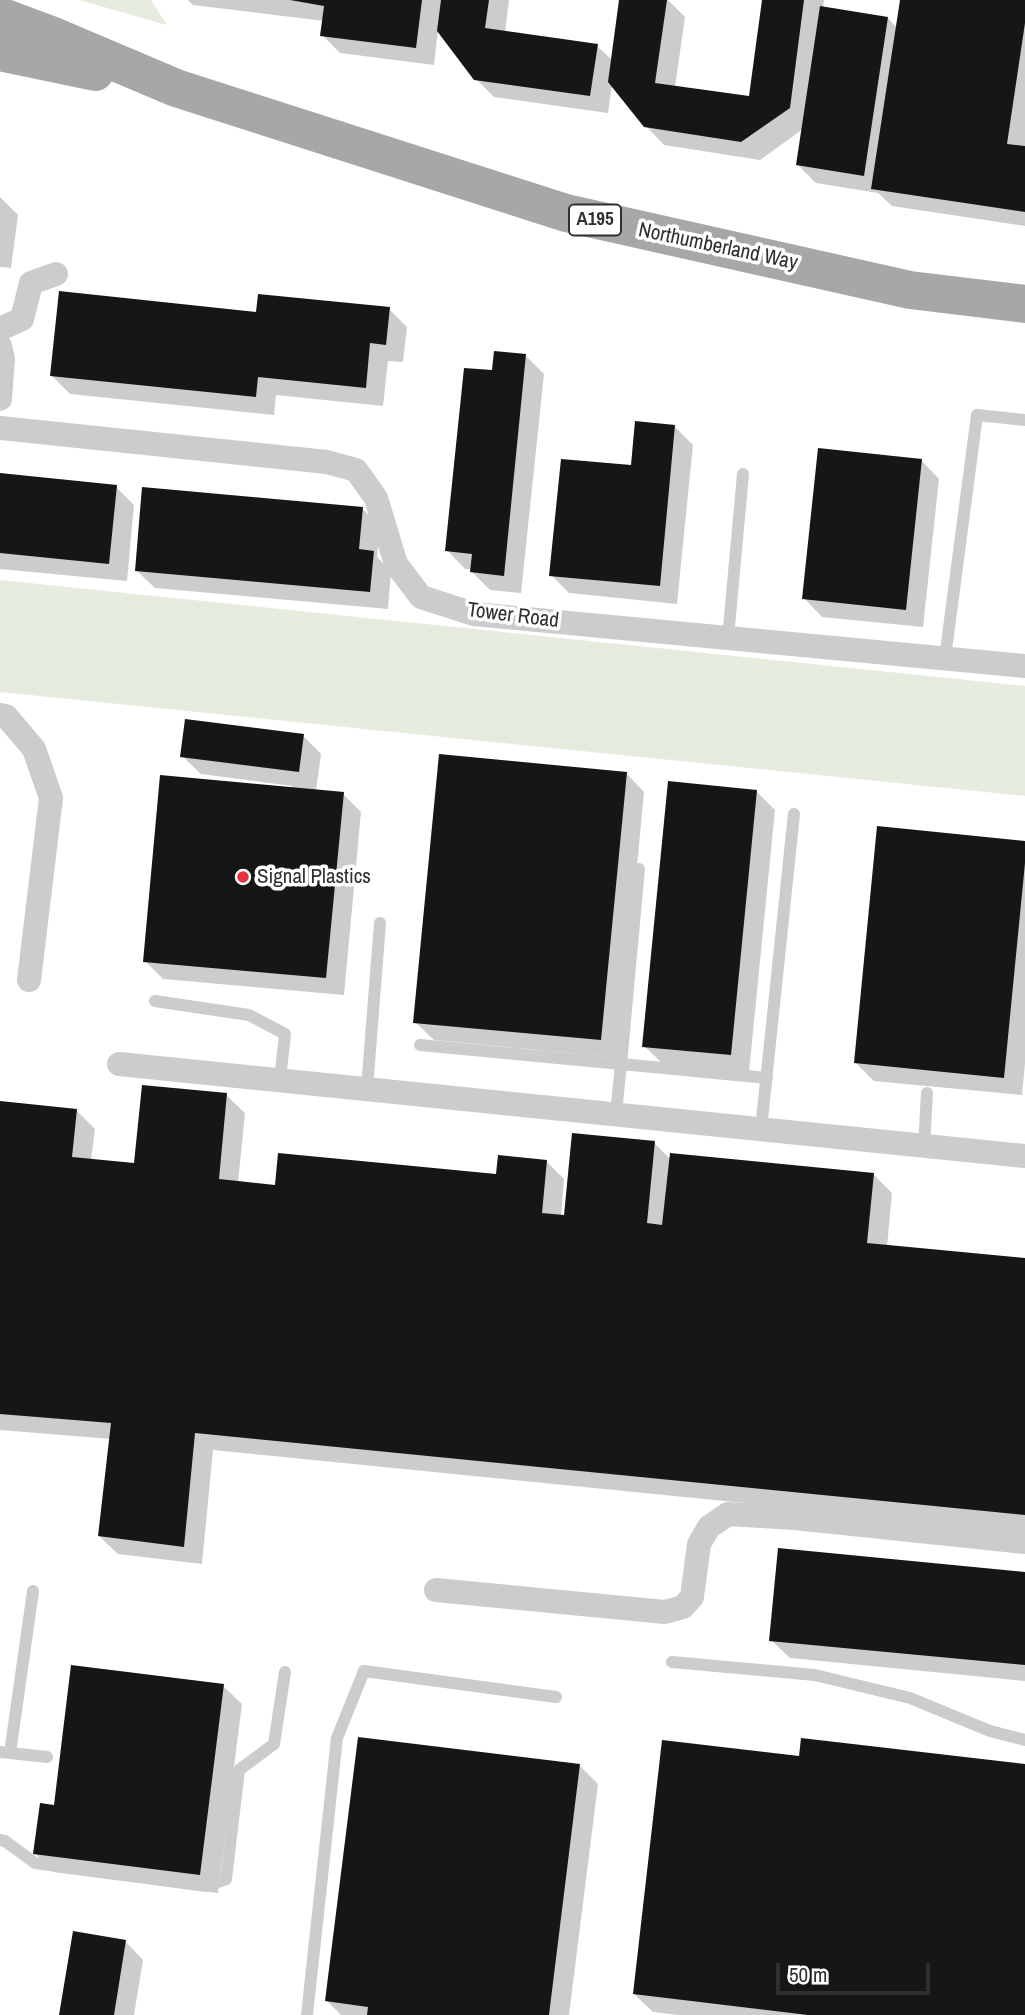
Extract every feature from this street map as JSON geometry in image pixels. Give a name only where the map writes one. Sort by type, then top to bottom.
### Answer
[{"type":"main road","name":"Northumberland Way","points":[[0,16],[176,88],[566,213],[910,290],[1025,304]]},
{"type":"main road","name":"Northumberland Way","points":[[0,52],[176,88]]},
{"type":"street","points":[[0,329],[22,319],[31,283],[56,274]]},
{"type":"street","points":[[0,346],[3,359],[0,399]]},
{"type":"street","name":"Tower Road","points":[[0,428],[327,462],[356,470],[376,498],[396,564],[421,597],[474,614],[1025,666]]},
{"type":"street","points":[[0,715],[6,716],[34,749],[51,798],[29,980]]},
{"type":"street","points":[[119,1065],[1025,1156]]},
{"type":"street","points":[[436,1590],[665,1612],[683,1607],[692,1597],[699,1544],[709,1527],[728,1514],[795,1518],[1025,1542]]},
{"type":"lane","points":[[945,658],[977,415],[1025,420]]},
{"type":"lane","points":[[728,638],[743,474]]},
{"type":"lane","points":[[761,1129],[794,814]]},
{"type":"lane","points":[[616,1114],[639,869]]},
{"type":"lane","points":[[366,1088],[380,923]]},
{"type":"lane","points":[[155,1001],[249,1015],[285,1034],[280,1080]]},
{"type":"lane","points":[[420,1045],[767,1078]]},
{"type":"lane","points":[[924,1146],[927,1093]]},
{"type":"lane","points":[[33,1591],[5,1753],[47,1757]]},
{"type":"lane","points":[[672,1662],[815,1675],[909,1698],[990,1731],[1025,1740]]},
{"type":"lane","points":[[307,2015],[337,1738],[364,1671],[556,1697]]},
{"type":"lane","points":[[0,1840],[35,1863],[206,1886],[226,1879],[239,1770],[274,1744],[285,1672]]},
{"type":"green space","points":[[79,0],[151,0],[167,25]]},
{"type":"green space","points":[[0,580],[1025,686],[1025,796],[0,692]]},
{"type":"building","points":[[290,0],[422,0],[416,48],[320,36],[324,6]]},
{"type":"building","points":[[441,0],[489,0],[485,28],[598,44],[590,96],[474,80],[437,31]]},
{"type":"building","points":[[619,0],[667,0],[655,83],[749,96],[762,0],[804,0],[790,108],[741,142],[644,127],[608,82]]},
{"type":"building","points":[[900,0],[1025,0],[1025,23],[1007,144],[1025,146],[1025,212],[871,189]]},
{"type":"building","points":[[820,6],[888,17],[864,176],[796,165]]},
{"type":"building","points":[[59,291],[256,312],[258,294],[390,307],[386,345],[370,343],[366,388],[258,377],[256,397],[50,376]]},
{"type":"building","points":[[494,351],[526,354],[504,576],[470,572],[472,554],[445,551],[464,368],[492,370]]},
{"type":"building","points":[[635,421],[675,425],[660,586],[549,576],[561,459],[631,465]]},
{"type":"building","points":[[818,448],[922,459],[906,610],[802,599]]},
{"type":"building","points":[[0,473],[117,485],[109,564],[0,553]]},
{"type":"building","points":[[142,487],[363,507],[359,549],[374,551],[370,592],[135,571]]},
{"type":"building","points":[[185,719],[304,734],[299,772],[180,757]]},
{"type":"building","points":[[439,754],[627,772],[601,1040],[413,1023]]},
{"type":"building","name":"Signal Plastics","points":[[160,775],[344,792],[326,978],[143,962]]},
{"type":"building","points":[[668,781],[757,790],[731,1055],[642,1047]]},
{"type":"building","points":[[877,826],[1025,841],[1004,1078],[854,1063]]},
{"type":"building","points":[[142,1085],[227,1093],[219,1179],[275,1185],[278,1153],[496,1174],[498,1155],[547,1160],[542,1213],[564,1215],[572,1133],[655,1141],[647,1223],[662,1225],[670,1153],[874,1173],[867,1243],[1025,1258],[1025,1515],[195,1433],[184,1547],[98,1536],[111,1423],[0,1414],[0,1101],[77,1109],[72,1157],[134,1163]]},
{"type":"building","points":[[778,1548],[1025,1572],[1025,1665],[769,1641]]},
{"type":"building","points":[[71,1665],[224,1684],[200,1875],[33,1854],[40,1803],[54,1805]]},
{"type":"building","points":[[358,1737],[580,1764],[549,2015],[367,2015],[368,2007],[325,2001]]},
{"type":"building","points":[[801,1738],[1025,1764],[1025,2015],[808,2015],[633,1994],[662,1740],[799,1756]]},
{"type":"building","points":[[73,1931],[126,1940],[114,2015],[59,2015]]},
{"type":"place","name":"Signal Plastics","points":[[243,877]]}]
